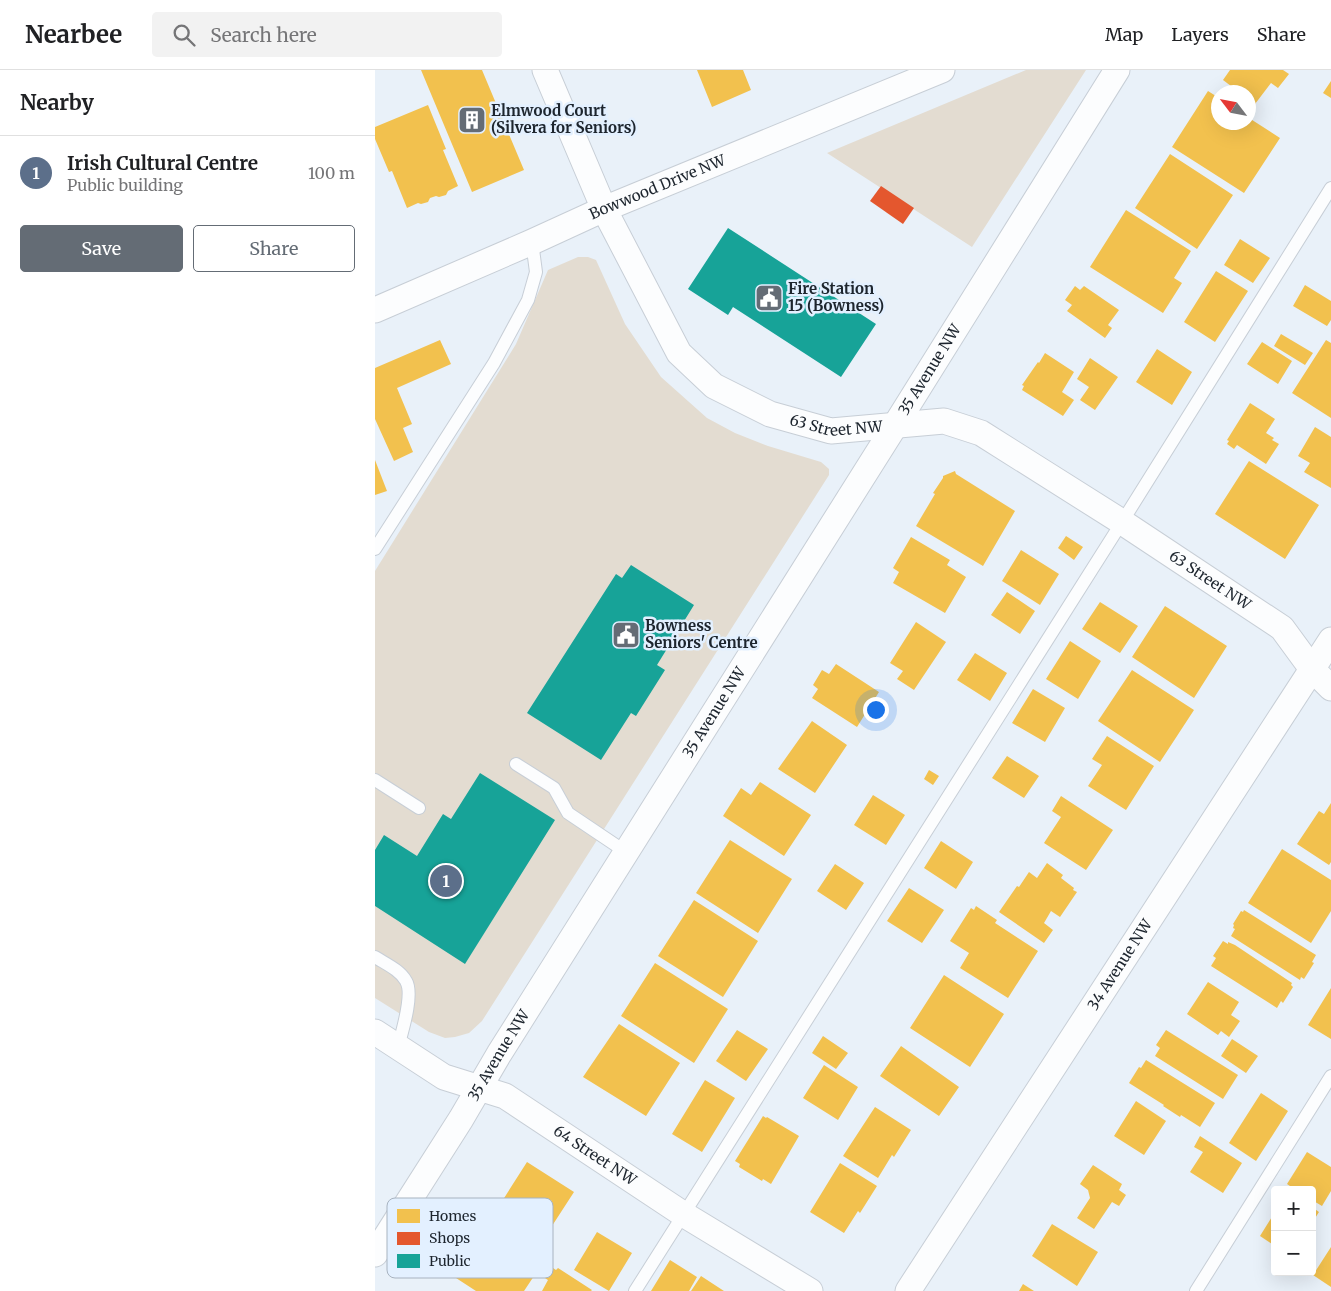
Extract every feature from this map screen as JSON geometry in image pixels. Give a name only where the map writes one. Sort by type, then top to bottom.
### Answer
[{"type":"street","name":"63 Street NW","points":[[545,70],[604,209],[679,353],[714,386],[771,414],[831,431],[944,421],[981,433],[1122,522],[1282,628],[1312,670],[1331,688]]},
{"type":"street","name":"Bowwood Drive NW","points":[[375,310],[604,209],[942,70]]},
{"type":"street","name":"35 Avenue NW","points":[[411,1198],[1117,70]]},
{"type":"street","name":"34 Avenue NW","points":[[908,1291],[1331,640]]},
{"type":"street","name":"64 Street NW","points":[[375,1032],[445,1076],[505,1096],[683,1214],[810,1291]]},
{"type":"street","name":"35 Avenue NW","points":[[375,1254],[387,1235]]},
{"type":"lane","points":[[635,1291],[1331,188]]},
{"type":"lane","points":[[375,549],[494,363],[528,300],[536,272],[531,242]]},
{"type":"lane","points":[[516,764],[554,788],[568,813],[626,852]]},
{"type":"lane","points":[[375,780],[419,808]]},
{"type":"lane","points":[[375,957],[398,972],[407,982],[409,1001],[398,1047]]},
{"type":"lane","points":[[1196,1291],[1331,1076]]},
{"type":"shaded area","points":[[1026,70],[1086,70],[972,247],[827,153]]},
{"type":"shaded area","points":[[578,257],[588,257],[596,260],[625,324],[661,377],[707,418],[735,433],[768,446],[821,462],[829,469],[829,475],[482,1021],[469,1033],[445,1038],[429,1032],[375,998],[375,571],[516,344],[548,270]]},
{"type":"building: Homes","name":"Elmwood Court (Silvera for Seniors)","points":[[421,70],[482,70],[524,170],[472,192]]},
{"type":"building: Homes","points":[[697,70],[743,70],[751,90],[712,107]]},
{"type":"building: Homes","points":[[1230,70],[1283,70],[1289,74],[1278,88],[1271,83],[1256,103],[1256,85],[1230,85],[1223,80]]},
{"type":"building: Homes","points":[[1331,81],[1331,98],[1323,93]]},
{"type":"building: Homes","points":[[1208,91],[1211,93],[1211,130],[1256,130],[1256,123],[1280,138],[1244,193],[1172,147]]},
{"type":"building: Homes","points":[[428,105],[446,149],[443,150],[458,186],[448,191],[446,195],[430,198],[428,202],[418,203],[407,208],[392,171],[389,172],[375,139],[375,127]]},
{"type":"building: Homes","points":[[1170,154],[1233,195],[1197,249],[1135,208]]},
{"type":"building: Homes","points":[[1126,210],[1191,251],[1174,278],[1182,283],[1163,313],[1090,267]]},
{"type":"building: Homes","points":[[1240,239],[1270,258],[1253,283],[1224,265]]},
{"type":"building: Homes","points":[[1216,271],[1248,291],[1215,342],[1184,322]]},
{"type":"building: Homes","points":[[1305,285],[1331,301],[1331,320],[1327,326],[1293,306]]},
{"type":"building: Homes","points":[[1075,286],[1080,290],[1084,286],[1119,310],[1108,325],[1112,328],[1105,338],[1067,311],[1072,305],[1065,300]]},
{"type":"building: Homes","points":[[1281,334],[1313,353],[1305,365],[1274,346]]},
{"type":"building: Homes","points":[[440,340],[451,364],[397,388],[412,424],[403,428],[413,452],[394,461],[375,419],[375,368]]},
{"type":"building: Homes","points":[[1326,340],[1331,343],[1331,418],[1292,393]]},
{"type":"building: Homes","points":[[1262,342],[1292,361],[1278,384],[1247,364]]},
{"type":"building: Homes","points":[[1157,349],[1192,372],[1172,405],[1136,382]]},
{"type":"building: Homes","points":[[1045,353],[1074,372],[1062,392],[1074,400],[1063,416],[1022,390],[1024,386],[1022,385]]},
{"type":"building: Homes","points":[[1090,358],[1118,377],[1095,410],[1080,400],[1089,387],[1077,379]]},
{"type":"building: Homes","points":[[1250,403],[1275,419],[1266,433],[1279,444],[1266,464],[1237,445],[1234,449],[1227,444],[1229,441],[1227,440]]},
{"type":"building: Homes","points":[[1315,427],[1331,437],[1331,488],[1304,472],[1310,463],[1298,456]]},
{"type":"building: Homes","points":[[375,460],[387,491],[375,495]]},
{"type":"building: Homes","points":[[1249,461],[1319,505],[1285,559],[1215,514]]},
{"type":"building: Homes","points":[[955,471],[956,474],[1015,511],[983,566],[916,526],[935,494],[933,493],[943,476]]},
{"type":"building: Homes","points":[[1066,536],[1083,547],[1074,560],[1058,548]]},
{"type":"building: Homes","points":[[911,537],[950,560],[947,565],[966,577],[945,613],[893,583],[899,572],[893,568]]},
{"type":"building: Homes","points":[[1021,550],[1059,574],[1040,605],[1002,581]]},
{"type":"building: Homes","points":[[1007,592],[1035,611],[1020,634],[991,615]]},
{"type":"building: Homes","points":[[1100,602],[1138,626],[1120,653],[1082,629]]},
{"type":"building: Homes","points":[[1165,606],[1227,646],[1194,698],[1132,657]]},
{"type":"building: Homes","points":[[916,622],[946,642],[914,690],[897,679],[903,671],[890,663]]},
{"type":"building: Homes","points":[[1070,641],[1101,661],[1078,699],[1046,679]]},
{"type":"building: Homes","points":[[975,653],[1007,673],[990,701],[957,680]]},
{"type":"building: Homes","points":[[836,664],[879,692],[857,727],[812,698],[818,689],[813,685],[822,670],[829,674]]},
{"type":"building: Homes","points":[[1132,670],[1194,710],[1160,762],[1098,721]]},
{"type":"building: Homes","points":[[1033,689],[1065,708],[1045,742],[1012,723]]},
{"type":"building: Homes","points":[[812,721],[847,745],[815,793],[778,769]]},
{"type":"building: Homes","points":[[1107,736],[1154,766],[1126,810],[1088,786],[1102,765],[1092,759]]},
{"type":"building: Homes","points":[[1007,756],[1039,776],[1024,798],[992,778]]},
{"type":"building: Homes","points":[[929,770],[939,776],[933,785],[924,779]]},
{"type":"building: Homes","points":[[760,782],[811,815],[784,856],[723,816],[741,788],[751,795]]},
{"type":"building: Homes","points":[[873,795],[905,815],[886,845],[854,825]]},
{"type":"building: Homes","points":[[1061,796],[1113,830],[1086,870],[1044,843],[1061,817],[1052,811]]},
{"type":"building: Homes","points":[[1331,803],[1331,862],[1329,865],[1297,844],[1319,811],[1324,814]]},
{"type":"building: Homes","points":[[730,840],[792,879],[758,933],[696,893]]},
{"type":"building: Homes","points":[[941,841],[973,862],[956,889],[924,868]]},
{"type":"building: Homes","points":[[1282,849],[1331,880],[1331,911],[1311,943],[1248,903]]},
{"type":"building: Homes","points":[[1047,863],[1063,875],[1061,878],[1077,892],[1060,917],[1051,911],[1044,923],[1053,930],[1044,943],[999,912],[1029,872],[1037,878]]},
{"type":"building: Homes","points":[[835,864],[864,883],[846,910],[817,891]]},
{"type":"building: Homes","points":[[909,888],[944,910],[922,943],[887,921]]},
{"type":"building: Homes","points":[[694,900],[758,941],[723,997],[658,956]]},
{"type":"building: Homes","points":[[976,906],[997,920],[995,923],[1038,951],[1008,998],[960,968],[969,953],[950,941],[971,908],[974,910]]},
{"type":"building: Homes","points":[[1244,910],[1316,955],[1312,962],[1314,963],[1304,979],[1301,977],[1300,980],[1231,936],[1235,929],[1233,924],[1241,911],[1243,912]]},
{"type":"building: Homes","points":[[1223,941],[1235,945],[1292,983],[1293,987],[1283,1003],[1281,1001],[1277,1008],[1211,966],[1216,958],[1213,956]]},
{"type":"building: Homes","points":[[655,963],[728,1009],[694,1063],[621,1016]]},
{"type":"building: Homes","points":[[944,975],[1004,1014],[970,1067],[910,1028]]},
{"type":"building: Homes","points":[[1208,982],[1239,1002],[1231,1015],[1240,1021],[1229,1037],[1221,1031],[1218,1035],[1187,1014]]},
{"type":"building: Homes","points":[[1331,988],[1331,1039],[1308,1025]]},
{"type":"building: Homes","points":[[619,1024],[680,1063],[646,1116],[583,1077]]},
{"type":"building: Homes","points":[[737,1030],[768,1049],[746,1081],[716,1061]]},
{"type":"building: Homes","points":[[1166,1030],[1238,1075],[1223,1099],[1155,1056],[1160,1048],[1156,1045]]},
{"type":"building: Homes","points":[[823,1036],[848,1053],[836,1069],[812,1053]]},
{"type":"building: Homes","points":[[1232,1039],[1258,1056],[1246,1073],[1221,1056]]},
{"type":"building: Homes","points":[[901,1046],[959,1087],[939,1116],[880,1076]]},
{"type":"building: Homes","points":[[1146,1060],[1215,1103],[1200,1127],[1181,1115],[1180,1117],[1129,1083]]},
{"type":"building: Homes","points":[[824,1065],[858,1087],[838,1120],[803,1098]]},
{"type":"building: Homes","points":[[705,1080],[735,1098],[702,1152],[672,1134]]},
{"type":"building: Homes","points":[[1261,1093],[1288,1111],[1256,1161],[1229,1143]]},
{"type":"building: Homes","points":[[1136,1101],[1166,1121],[1144,1155],[1114,1136]]},
{"type":"building: Homes","points":[[875,1107],[911,1130],[878,1178],[843,1156]]},
{"type":"building: Homes","points":[[763,1116],[799,1136],[771,1184],[763,1179],[762,1181],[739,1167],[740,1164],[735,1161]]},
{"type":"building: Homes","points":[[1200,1136],[1242,1163],[1223,1193],[1190,1172],[1203,1152],[1194,1147]]},
{"type":"building: Homes","points":[[1307,1152],[1331,1167],[1331,1191],[1322,1206],[1316,1202],[1316,1186],[1290,1186],[1287,1184]]},
{"type":"building: Homes","points":[[527,1162],[574,1192],[553,1224],[553,1198],[504,1198]]},
{"type":"building: Homes","points":[[840,1163],[877,1186],[860,1213],[858,1211],[844,1233],[810,1212]]},
{"type":"building: Homes","points":[[1093,1165],[1122,1184],[1119,1190],[1126,1195],[1119,1206],[1112,1202],[1094,1229],[1077,1218],[1090,1198],[1088,1190],[1080,1184]]},
{"type":"building: Homes","points":[[1271,1218],[1271,1243],[1260,1236]]},
{"type":"building: Homes","points":[[1052,1224],[1098,1252],[1077,1286],[1032,1256]]},
{"type":"building: Homes","points":[[597,1232],[632,1253],[609,1291],[574,1270]]},
{"type":"building: Homes","points":[[1331,1247],[1331,1287],[1314,1276]]},
{"type":"building: Homes","points":[[670,1260],[697,1277],[689,1291],[651,1291]]},
{"type":"building: Homes","points":[[553,1268],[556,1270],[558,1268],[592,1290],[542,1291],[548,1280],[545,1278],[553,1278]]},
{"type":"building: Homes","points":[[701,1276],[724,1291],[691,1291]]},
{"type":"building: Homes","points":[[456,1278],[533,1278],[524,1291],[476,1291]]},
{"type":"building: Homes","points":[[1023,1284],[1034,1291],[1019,1291]]},
{"type":"building: Shops","points":[[881,186],[914,208],[903,224],[870,201]]},
{"type":"building: Public","name":"Fire Station 15 (Bowness)","points":[[728,228],[876,324],[841,377],[733,307],[728,315],[688,289]]},
{"type":"building: Public","name":"Bowness Seniors' Centre","points":[[631,565],[694,605],[657,665],[665,670],[636,716],[631,713],[601,760],[527,713],[616,574],[622,578]]},
{"type":"building: Public","points":[[480,773],[555,820],[465,964],[375,906],[375,850],[384,835],[417,856],[443,814],[451,819]]},
{"type":"place","name":"Elmwood Court (Silvera for Seniors)","points":[[472,120]]},
{"type":"place","name":"Fire Station 15 (Bowness)","points":[[769,298]]},
{"type":"place","name":"Bowness Seniors' Centre","points":[[626,635]]},
{"type":"place","name":"Irish Cultural Centre","points":[[446,881]]}]
